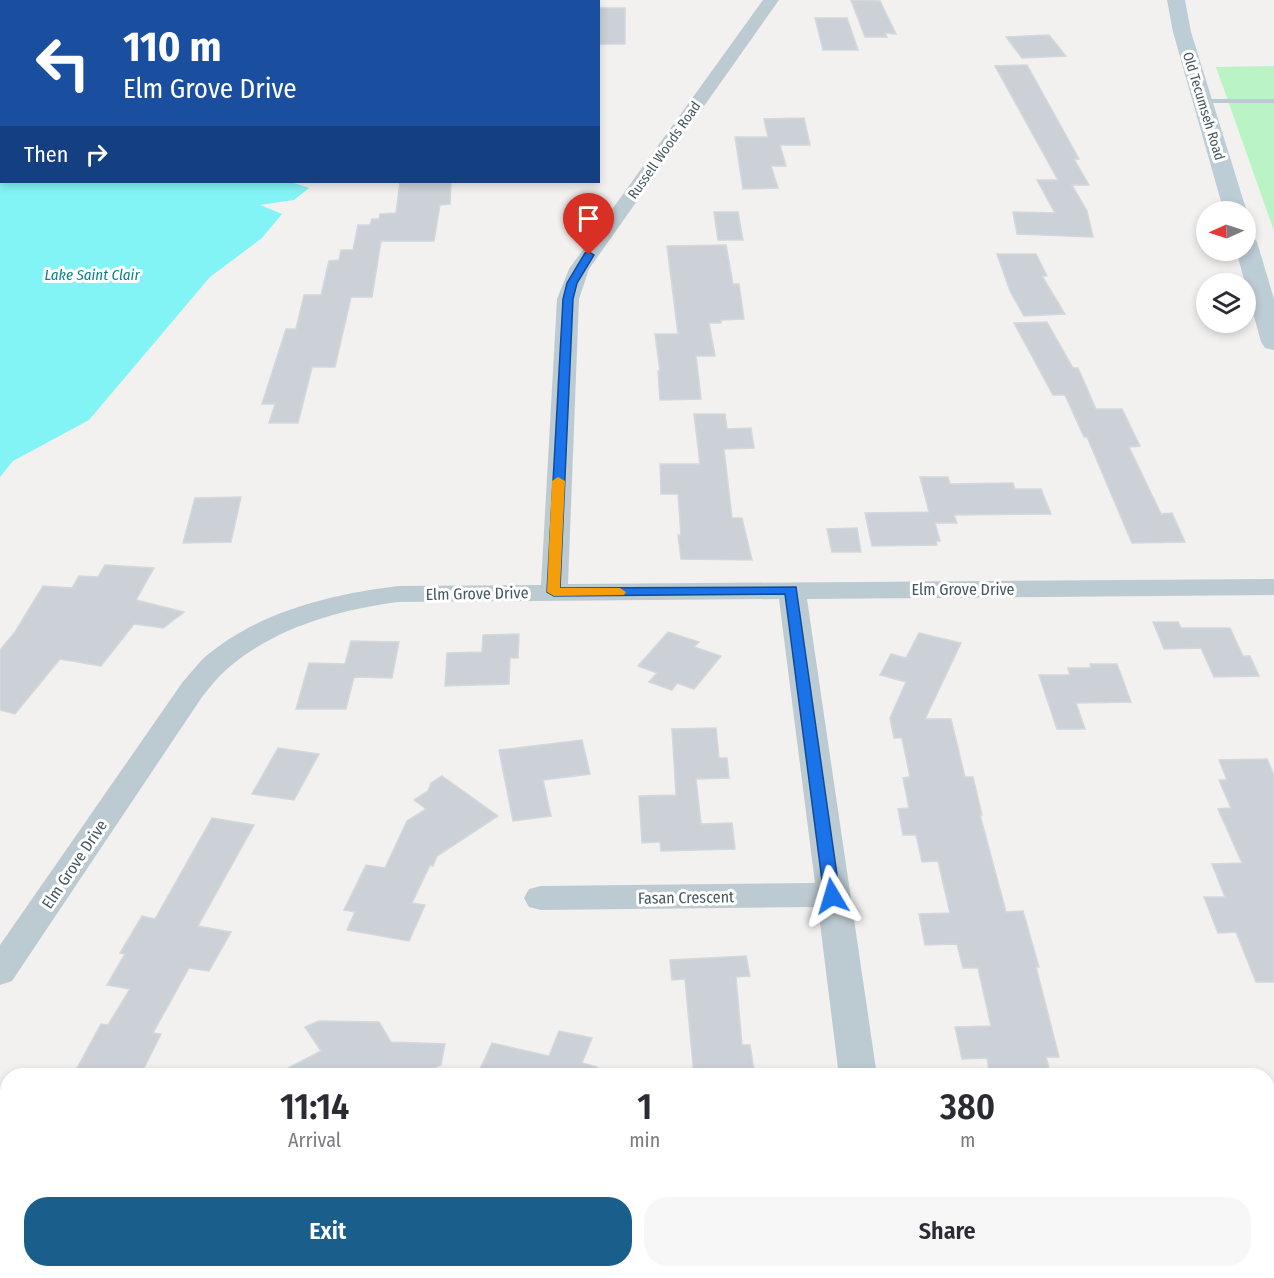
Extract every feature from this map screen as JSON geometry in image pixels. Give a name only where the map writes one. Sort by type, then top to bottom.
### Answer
[{"type":"main road","name":"Old Tecumseh Road","points":[[1176,0],[1182,32],[1233,201]]},
{"type":"main road","points":[[1252,261],[1270,314],[1274,342]]},
{"type":"street","name":"Russell Woods Road","points":[[554,592],[568,299],[572,283],[579,269],[771,0]]},
{"type":"street","name":"Elm Grove Drive","points":[[0,972],[192,690],[217,662],[248,642],[290,621],[332,606],[364,598],[398,594],[1274,587]]},
{"type":"street","points":[[792,590],[857,1068]]},
{"type":"street","name":"Fasan Crescent","points":[[541,898],[832,896]]},
{"type":"lane","points":[[1203,100],[1274,101]]},
{"type":"green space","points":[[1274,66],[1274,231],[1216,67]]},
{"type":"water","name":"Lake Saint Clair","points":[[0,183],[294,183],[309,188],[294,200],[260,205],[282,214],[262,238],[210,277],[89,420],[13,461],[0,477]]},
{"type":"building","points":[[851,0],[880,1],[896,34],[885,33],[887,37],[865,37]]},
{"type":"building","points":[[600,8],[625,8],[625,44],[600,44]]},
{"type":"building","points":[[815,18],[847,18],[858,50],[823,50]]},
{"type":"building","points":[[1049,35],[1066,56],[1022,58],[1006,37]]},
{"type":"building","points":[[1027,65],[1079,159],[1074,159],[1089,185],[1072,185],[1087,211],[1093,237],[1017,234],[1013,212],[1055,213],[1037,180],[1058,180],[995,66]]},
{"type":"building","points":[[804,118],[810,145],[780,145],[786,166],[771,166],[778,188],[743,189],[735,137],[768,137],[764,119]]},
{"type":"building","points":[[400,183],[451,183],[450,204],[440,205],[434,241],[381,241],[372,297],[351,297],[335,367],[312,367],[298,423],[269,423],[275,404],[262,404],[286,329],[296,329],[304,295],[321,295],[329,261],[339,260],[341,250],[353,250],[358,225],[370,225],[372,219],[379,219],[380,214],[396,213]]},
{"type":"building","points":[[714,212],[738,212],[743,240],[718,240]]},
{"type":"building","points":[[726,245],[733,284],[739,284],[744,319],[709,323],[715,356],[696,356],[701,399],[660,400],[658,371],[660,371],[655,334],[678,334],[667,246]]},
{"type":"building","points":[[997,254],[1036,254],[1047,276],[1042,276],[1065,314],[1024,316],[1010,291]]},
{"type":"building","points":[[1047,322],[1073,368],[1078,368],[1096,409],[1122,409],[1140,446],[1129,447],[1161,514],[1172,513],[1185,542],[1132,543],[1087,437],[1084,437],[1065,395],[1053,395],[1014,323]]},
{"type":"building","points":[[694,414],[725,414],[727,429],[751,428],[754,448],[724,449],[732,518],[742,518],[752,560],[681,559],[678,535],[681,535],[678,494],[661,494],[660,464],[700,464]]},
{"type":"building","points":[[920,477],[948,477],[950,484],[1013,483],[1015,489],[1041,489],[1051,514],[954,515],[957,523],[935,523],[940,541],[936,541],[937,545],[872,546],[865,513],[929,512]]},
{"type":"building","points":[[241,497],[231,542],[183,543],[195,498]]},
{"type":"building","points":[[857,528],[861,552],[832,552],[827,529]]},
{"type":"building","points":[[105,565],[154,568],[136,600],[184,612],[163,628],[134,624],[101,666],[60,659],[15,714],[0,710],[0,650],[15,632],[43,586],[72,588],[79,576],[98,577]]},
{"type":"building","points":[[1153,622],[1178,622],[1181,628],[1230,628],[1243,656],[1250,656],[1259,676],[1214,677],[1201,648],[1164,649]]},
{"type":"building","points":[[668,632],[699,642],[694,647],[721,656],[694,689],[677,683],[672,690],[649,682],[657,673],[638,666]]},
{"type":"building","points":[[919,633],[961,643],[925,719],[951,719],[965,777],[973,777],[982,815],[980,815],[1006,912],[1023,911],[1039,967],[1036,967],[1059,1057],[1046,1057],[1049,1068],[989,1068],[987,1058],[962,1059],[955,1027],[991,1026],[978,968],[963,968],[957,944],[925,945],[919,914],[950,913],[938,861],[922,862],[916,835],[903,835],[898,809],[909,808],[903,778],[910,777],[902,738],[894,738],[890,718],[906,682],[880,675],[891,654],[906,658]]},
{"type":"building","points":[[519,634],[518,658],[510,658],[509,684],[445,686],[447,653],[482,652],[483,635]]},
{"type":"building","points":[[351,641],[399,642],[392,678],[354,677],[346,709],[296,709],[309,663],[345,664]]},
{"type":"building","points":[[1090,664],[1117,664],[1131,702],[1076,703],[1085,729],[1057,729],[1039,675],[1070,675],[1068,668],[1091,668]]},
{"type":"building","points":[[716,728],[719,758],[727,758],[729,778],[696,779],[701,824],[732,823],[735,849],[661,851],[660,842],[642,843],[639,796],[676,795],[672,729]]},
{"type":"building","points":[[582,740],[590,774],[543,780],[551,816],[513,821],[499,750]]},
{"type":"building","points":[[278,748],[319,754],[294,800],[252,794]]},
{"type":"building","points":[[1267,759],[1274,775],[1274,982],[1256,982],[1236,932],[1218,933],[1204,897],[1225,897],[1212,864],[1242,863],[1218,809],[1231,808],[1219,780],[1227,780],[1219,760]]},
{"type":"building","points":[[442,776],[498,816],[437,856],[433,866],[430,865],[412,903],[425,905],[409,941],[347,930],[355,912],[344,910],[366,865],[385,868],[407,821],[426,809],[414,800],[428,791],[431,783]]},
{"type":"building","points":[[212,818],[254,825],[198,926],[231,932],[209,971],[189,968],[153,1033],[161,1034],[144,1068],[77,1068],[101,1024],[108,1025],[130,989],[107,985],[125,954],[120,953],[142,916],[155,919]]},
{"type":"building","points":[[746,956],[750,976],[736,977],[742,1045],[750,1045],[754,1068],[693,1068],[685,979],[672,980],[670,960]]},
{"type":"building","points":[[319,1021],[379,1022],[391,1042],[445,1044],[441,1065],[434,1068],[288,1068],[321,1051],[305,1027]]},
{"type":"building","points":[[559,1031],[592,1038],[582,1063],[597,1068],[481,1068],[492,1043],[549,1056]]},
{"type":"slow traffic","points":[[558,481],[554,592],[620,592]]},
{"type":"route","points":[[589,255],[572,283],[568,299],[554,592],[792,590],[832,896]]}]
